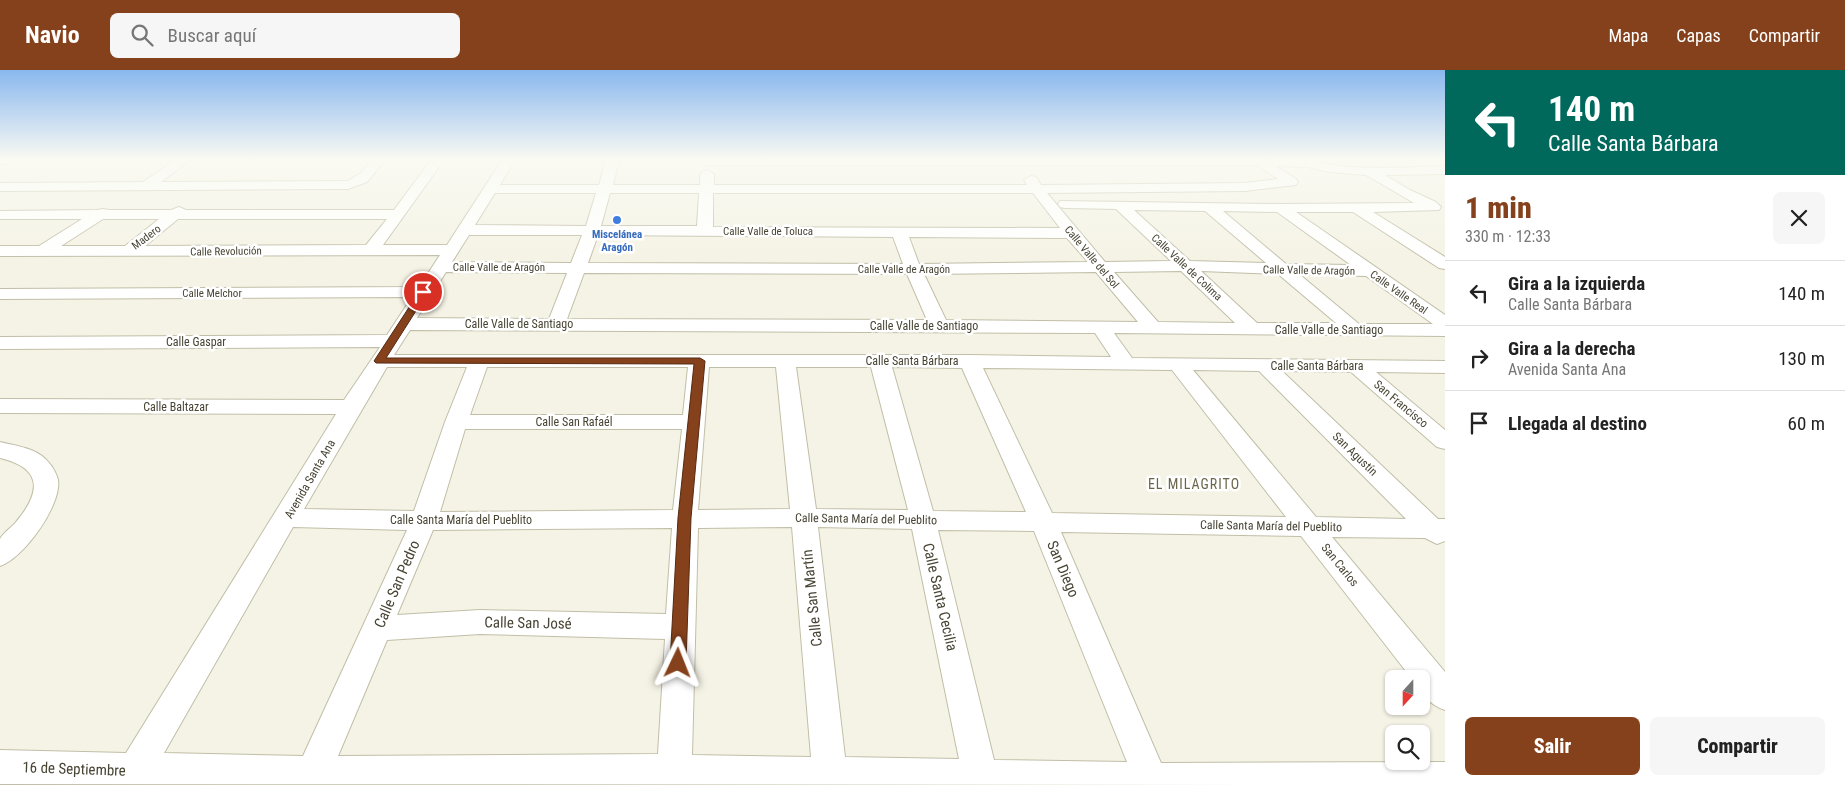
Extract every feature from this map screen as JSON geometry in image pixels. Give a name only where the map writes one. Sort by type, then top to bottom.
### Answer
[{"type":"street","points":[[3,258],[34,251],[102,214],[134,193]]},
{"type":"street","name":"Madero","points":[[126,252],[203,193]]},
{"type":"street","points":[[372,249],[413,193]]},
{"type":"street","name":"Avenida Santa Ana","points":[[129,778],[159,732],[379,361],[486,193]]},
{"type":"street","points":[[556,324],[604,193]]},
{"type":"street","points":[[705,230],[706,193]]},
{"type":"street","name":"Calle Valle del Sol","points":[[1040,193],[1152,328]]},
{"type":"street","points":[[1406,193],[1441,207]]},
{"type":"street","points":[[1047,204],[1280,208],[1441,207]]},
{"type":"street","name":"Calle Valle de Colima","points":[[1120,205],[1253,329]]},
{"type":"street","points":[[1209,207],[1355,330]]},
{"type":"street","name":"Calle Valle Real","points":[[1280,208],[1445,324]]},
{"type":"street","points":[[1357,208],[1445,264]]},
{"type":"street","points":[[0,215],[398,214]]},
{"type":"street","name":"Calle Valle de Toluca","points":[[464,230],[1073,233]]},
{"type":"street","points":[[899,231],[913,269],[939,326]]},
{"type":"street","name":"Calle Revolución","points":[[34,251],[451,250]]},
{"type":"street","name":"Calle Valle de Aragón","points":[[439,267],[913,269],[1187,266],[1369,271]]},
{"type":"street","name":"Calle Melchor","points":[[0,294],[423,292]]},
{"type":"street","name":"Calle Valle de Santiago","points":[[404,324],[1445,330]]},
{"type":"street","points":[[1100,327],[1126,364]]},
{"type":"street","name":"Calle Gaspar","points":[[0,342],[392,341]]},
{"type":"street","name":"Calle Santa Bárbara","points":[[379,361],[969,361],[1445,367]]},
{"type":"street","points":[[674,771],[685,518],[692,422],[700,361]]},
{"type":"street","name":"Calle San Martín","points":[[785,361],[804,518],[830,775]]},
{"type":"street","name":"Calle Santa Cecilia","points":[[880,361],[923,520],[980,776]]},
{"type":"street","name":"San Diego","points":[[969,361],[1044,523],[1151,780]]},
{"type":"street","name":"Calle San Pedro","points":[[312,773],[378,628],[424,520],[456,422],[479,362]]},
{"type":"street","name":"San Carlos","points":[[1178,365],[1445,696]]},
{"type":"street","name":"San Agustín","points":[[1265,366],[1441,533]]},
{"type":"street","name":"San Francisco","points":[[1356,366],[1445,442]]},
{"type":"street","name":"Calle Baltazar","points":[[0,406],[351,407]]},
{"type":"street","name":"Calle San Rafaél","points":[[456,422],[692,422]]},
{"type":"street","points":[[0,450],[18,454],[36,464],[46,478],[46,491],[42,505],[33,521],[0,556]]},
{"type":"street","name":"Calle Santa María del Pueblito","points":[[287,518],[424,520],[804,518],[1310,527],[1441,533]]},
{"type":"street","name":"Calle San José","points":[[378,628],[480,622],[679,627]]},
{"type":"street","name":"16 de Septiembre","points":[[0,768],[129,778],[312,773],[674,771],[1151,780],[1445,779]]},
{"type":"place","name":"Miscelánea Aragón","points":[[617,220]]},
{"type":"district","name":"EL MILAGRITO","points":[[1194,484]]},
{"type":"route","points":[[423,292],[379,361],[700,361],[692,422],[685,518],[678,663]]}]
